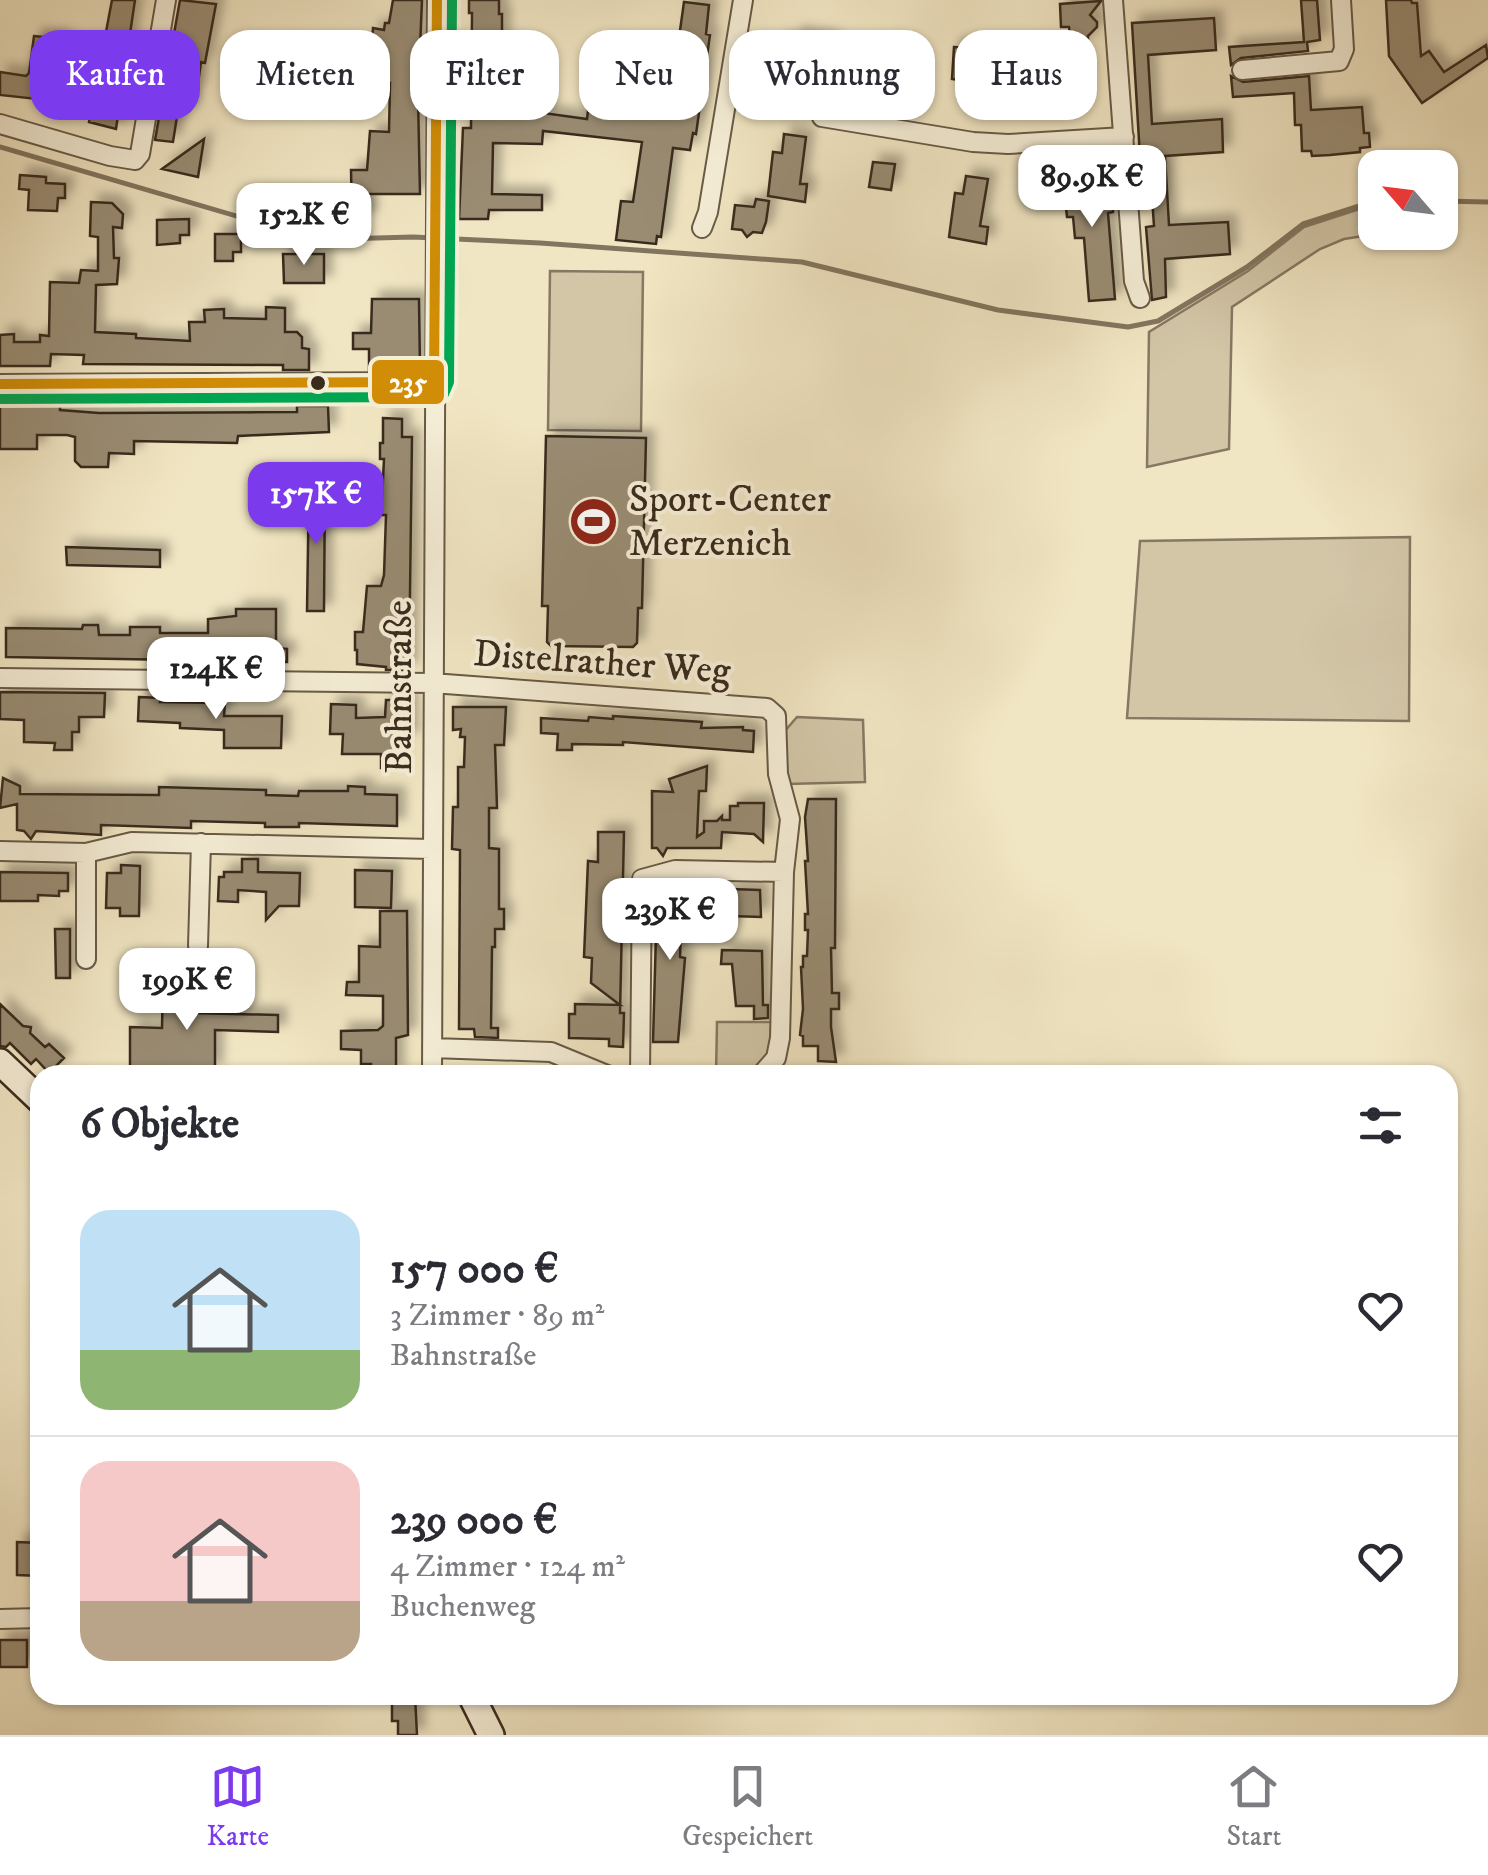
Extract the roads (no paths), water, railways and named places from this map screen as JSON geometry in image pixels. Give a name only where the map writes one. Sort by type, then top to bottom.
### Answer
[{"type":"street","points":[[0,124],[126,161],[135,160],[140,154],[166,0]]},
{"type":"street","name":"Bahnstraße","points":[[432,1065],[437,0]]},
{"type":"street","points":[[702,228],[708,212],[743,0]]},
{"type":"street","points":[[1113,0],[1134,281],[1140,298]]},
{"type":"street","points":[[1242,70],[1340,61],[1344,49],[1342,0]]},
{"type":"street","points":[[840,120],[973,142],[1008,144],[1124,137]]},
{"type":"street","points":[[0,384],[434,382]]},
{"type":"street","name":"Distelrather Weg","points":[[0,678],[432,683],[766,708],[776,716],[778,774],[790,818],[784,872]]},
{"type":"street","points":[[0,851],[86,853],[132,842],[431,849]]},
{"type":"street","points":[[198,946],[200,843]]},
{"type":"street","points":[[86,853],[86,959]]},
{"type":"street","points":[[640,1065],[642,879],[675,870],[784,872],[780,1038],[776,1058],[770,1065]]},
{"type":"street","points":[[432,1048],[551,1052],[583,1065]]},
{"type":"street","points":[[0,1062],[30,1090]]},
{"type":"street","points":[[0,1619],[30,1618]]},
{"type":"street","points":[[476,1705],[491,1735]]},
{"type":"waterway","points":[[0,147],[274,227],[340,239],[413,237],[540,243],[802,262],[998,310],[1128,327],[1158,321],[1247,267],[1303,224],[1358,206]]},
{"type":"waterway","points":[[1458,201],[1488,202]]},
{"type":"place","name":"Sport-Center Merzenich","points":[[594,522]]}]
